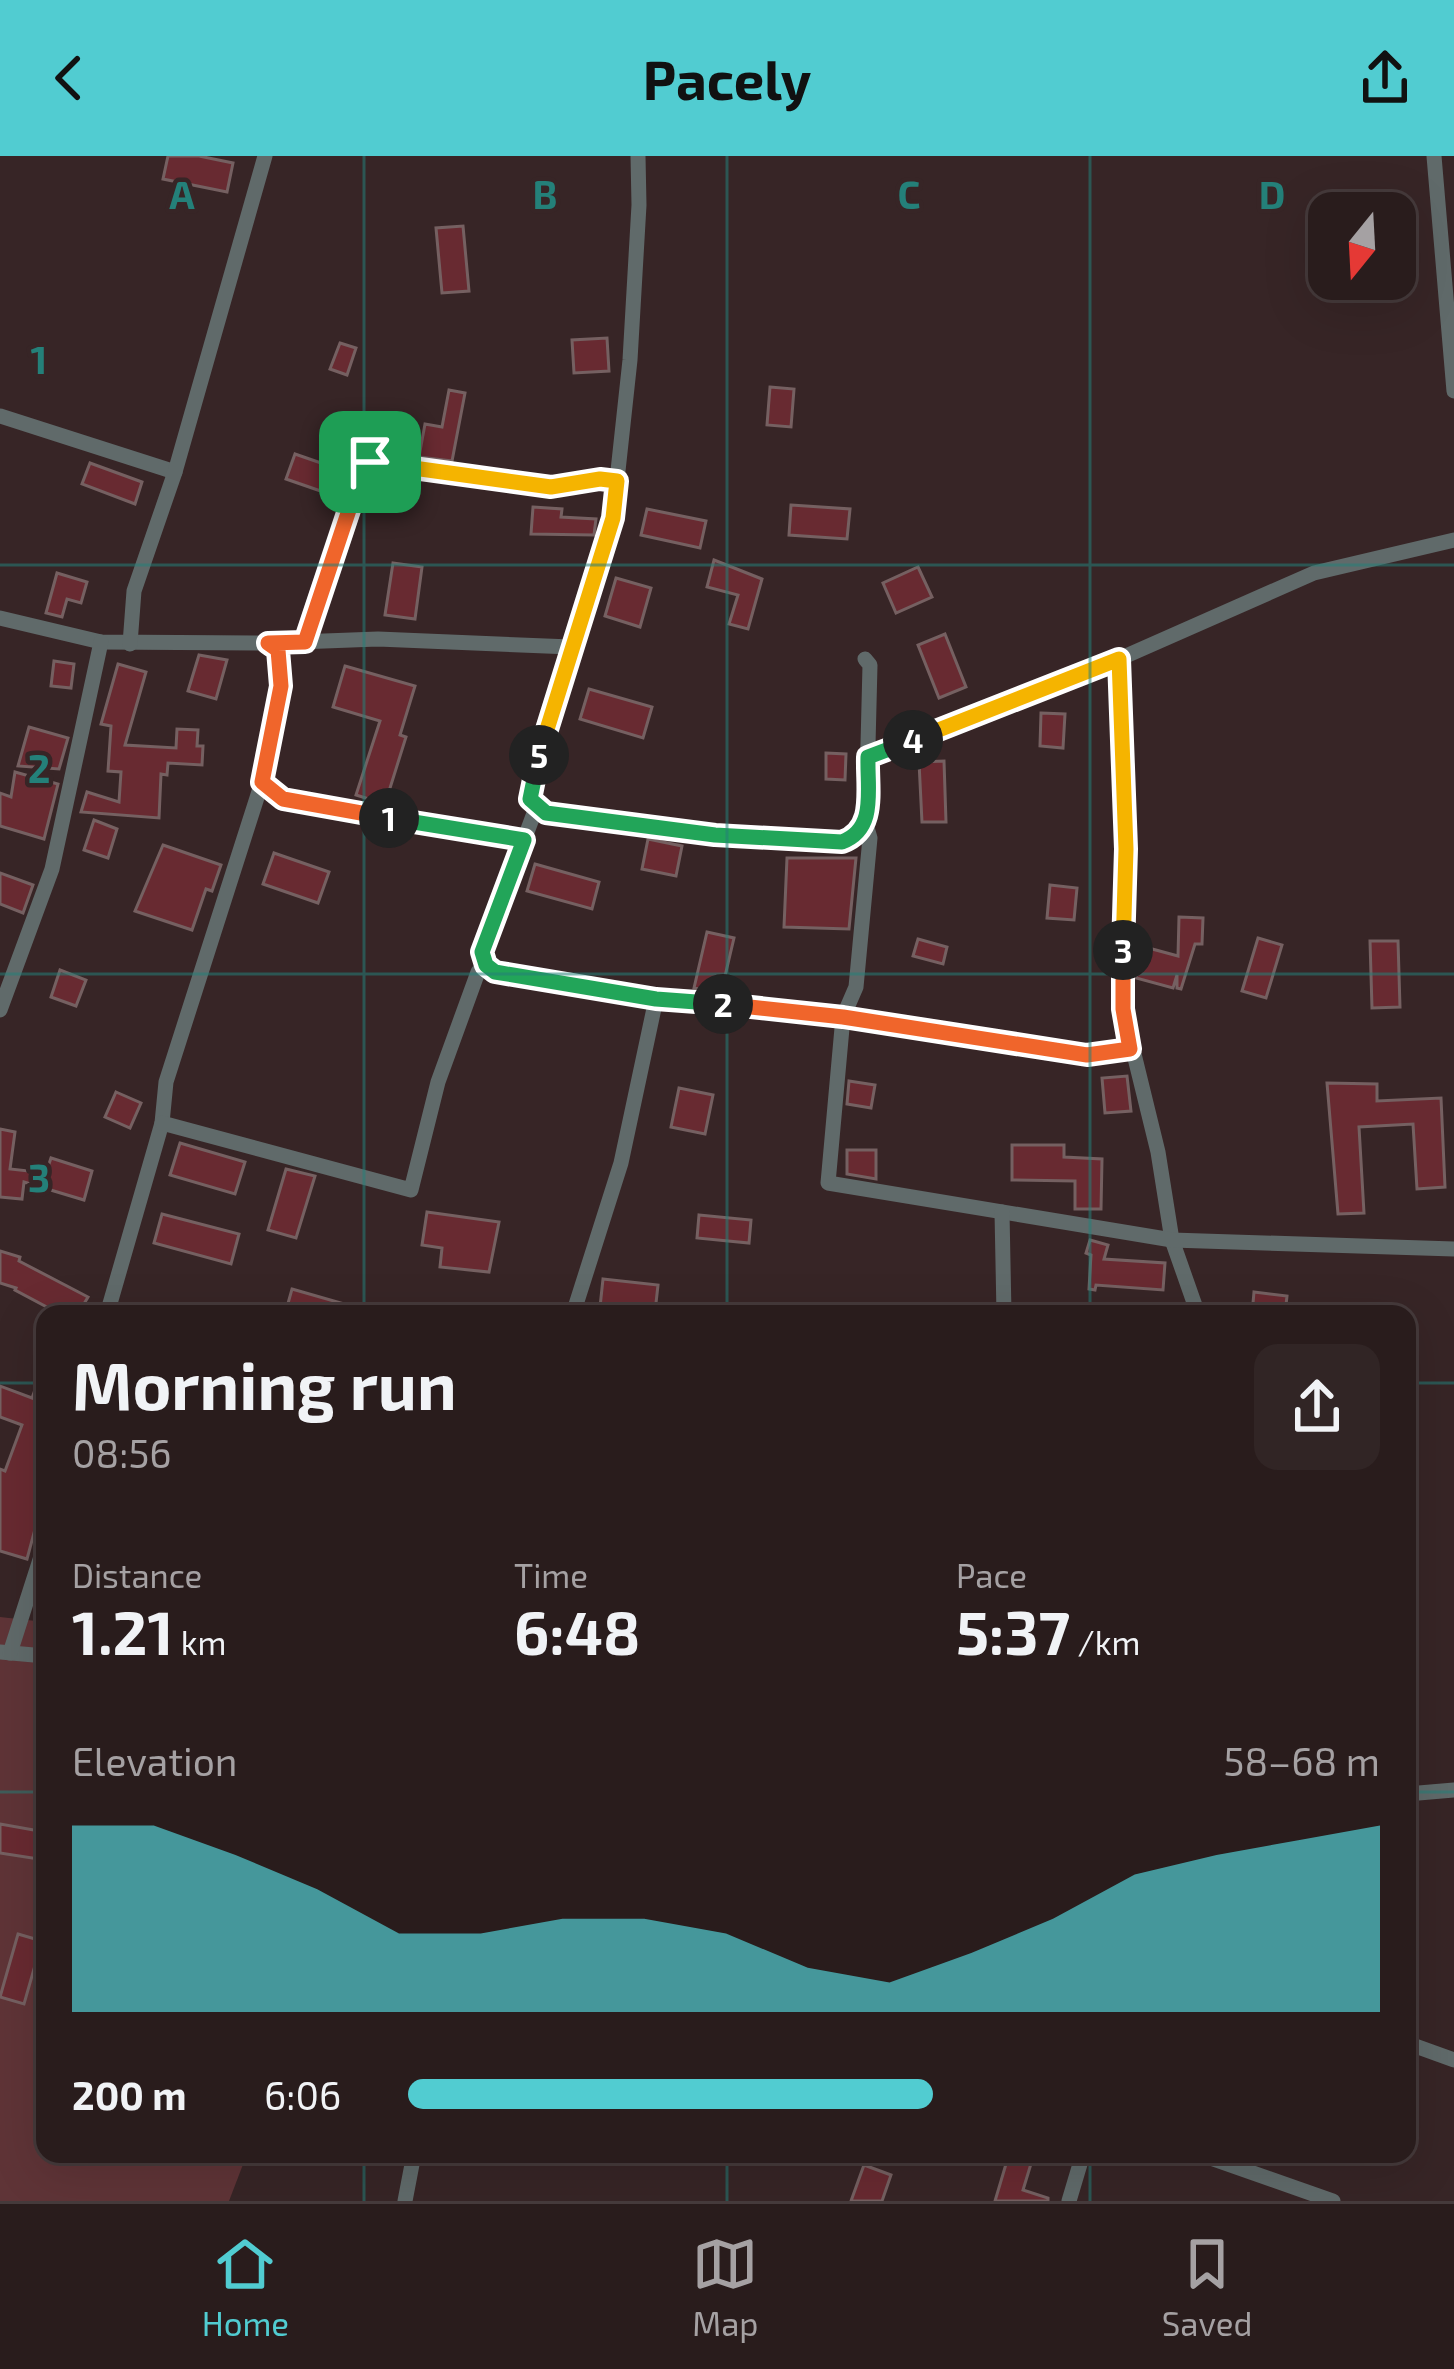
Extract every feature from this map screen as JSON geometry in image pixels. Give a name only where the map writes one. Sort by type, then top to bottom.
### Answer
[{"type":"street","points":[[130,644],[134,591],[175,472],[265,156]]},
{"type":"street","points":[[638,156],[630,360],[613,518],[529,788],[536,808],[482,952],[486,965],[495,972],[656,999],[843,1017],[1087,1055],[1130,1049]]},
{"type":"street","points":[[1434,156],[1454,391]]},
{"type":"street","points":[[0,416],[175,472]]},
{"type":"street","points":[[305,642],[364,465],[370,462],[551,487],[617,481]]},
{"type":"street","points":[[868,757],[1119,659],[1314,573],[1454,540]]},
{"type":"street","points":[[0,618],[100,642],[130,644],[378,639],[571,647]]},
{"type":"street","points":[[0,1010],[52,869],[100,642]]},
{"type":"street","points":[[110,1305],[163,1123],[166,1082],[262,782],[281,686],[278,650],[268,643]]},
{"type":"street","points":[[865,659],[870,665],[866,824],[870,838],[856,987],[843,1017],[828,1183],[1172,1240],[1454,1250]]},
{"type":"street","points":[[1119,659],[1126,849],[1123,1009],[1158,1153],[1172,1240],[1195,1305]]},
{"type":"street","points":[[262,782],[283,799],[524,840]]},
{"type":"street","points":[[536,808],[715,835],[842,842],[858,836],[866,824]]},
{"type":"street","points":[[163,1123],[411,1190],[438,1082],[478,972],[486,965]]},
{"type":"street","points":[[576,1305],[621,1163],[656,999]]},
{"type":"street","points":[[1002,1212],[1004,1305]]},
{"type":"street","points":[[36,1568],[5,1652],[36,1655]]},
{"type":"street","points":[[1416,1793],[1454,1790]]},
{"type":"street","points":[[1416,2046],[1454,2060]]},
{"type":"street","points":[[405,2201],[412,2163]]},
{"type":"street","points":[[1069,2201],[1080,2163]]},
{"type":"street","points":[[1224,2163],[1333,2201]]},
{"type":"shaded area","points":[[0,1617],[36,1621],[36,2163],[244,2163],[229,2201],[0,2201]]},
{"type":"building","points":[[168,156],[233,163],[227,192],[163,179]]},
{"type":"building","points":[[463,226],[469,291],[442,293],[436,228]]},
{"type":"building","points":[[607,338],[609,371],[574,373],[572,340]]},
{"type":"building","points":[[340,343],[356,348],[347,375],[330,369]]},
{"type":"building","points":[[770,387],[794,389],[791,427],[767,425]]},
{"type":"building","points":[[449,390],[465,393],[452,461],[419,457],[425,424],[442,427]]},
{"type":"building","points":[[295,454],[347,472],[338,497],[286,479]]},
{"type":"building","points":[[90,463],[142,482],[135,504],[82,484]]},
{"type":"building","points":[[791,505],[850,509],[847,539],[789,535]]},
{"type":"building","points":[[533,507],[562,509],[561,517],[596,519],[594,535],[531,534]]},
{"type":"building","points":[[647,509],[706,521],[700,548],[641,535]]},
{"type":"building","points":[[714,560],[762,579],[748,629],[729,624],[738,595],[707,587]]},
{"type":"building","points":[[393,563],[422,567],[415,619],[385,615]]},
{"type":"building","points":[[918,567],[932,597],[896,613],[883,583]]},
{"type":"building","points":[[57,573],[87,582],[81,603],[67,599],[62,617],[46,613]]},
{"type":"building","points":[[616,578],[651,588],[640,627],[605,616]]},
{"type":"building","points":[[945,634],[966,687],[939,698],[918,645]]},
{"type":"building","points":[[199,655],[227,660],[216,699],[188,691]]},
{"type":"building","points":[[54,661],[74,664],[71,688],[51,686]]},
{"type":"building","points":[[118,664],[146,672],[125,745],[176,748],[177,729],[198,730],[197,746],[203,746],[202,765],[168,763],[167,775],[161,774],[159,818],[81,812],[87,792],[119,802],[121,772],[108,771],[111,726],[101,724]]},
{"type":"building","points":[[345,666],[415,686],[400,735],[406,737],[385,804],[356,795],[380,721],[333,707]]},
{"type":"building","points":[[589,689],[652,707],[643,738],[580,719]]},
{"type":"building","points":[[1041,713],[1065,714],[1063,748],[1040,746]]},
{"type":"building","points":[[29,727],[68,738],[59,769],[18,766]]},
{"type":"building","points":[[826,753],[846,754],[845,780],[826,779]]},
{"type":"building","points":[[944,761],[946,822],[922,822],[919,762]]},
{"type":"building","points":[[15,772],[58,784],[44,839],[0,826],[0,793],[11,797]]},
{"type":"building","points":[[94,820],[117,829],[108,858],[84,850]]},
{"type":"building","points":[[648,839],[682,846],[676,876],[642,869]]},
{"type":"building","points":[[163,845],[221,865],[212,891],[206,889],[192,930],[135,911]]},
{"type":"building","points":[[274,853],[329,872],[318,903],[263,884]]},
{"type":"building","points":[[787,858],[856,858],[849,929],[784,927]]},
{"type":"building","points":[[535,864],[599,882],[592,909],[527,891]]},
{"type":"building","points":[[0,873],[33,885],[23,913],[0,904]]},
{"type":"building","points":[[1050,885],[1077,888],[1074,920],[1047,918]]},
{"type":"building","points":[[1179,917],[1203,918],[1202,944],[1195,944],[1181,989],[1177,975],[1173,988],[1136,978],[1141,946],[1178,956]]},
{"type":"building","points":[[707,932],[734,938],[721,993],[694,988]]},
{"type":"building","points":[[1258,938],[1282,945],[1266,998],[1242,991]]},
{"type":"building","points":[[918,939],[947,947],[943,964],[913,956]]},
{"type":"building","points":[[1370,941],[1398,941],[1400,1007],[1372,1008]]},
{"type":"building","points":[[60,970],[86,980],[76,1006],[51,997]]},
{"type":"building","points":[[1127,1076],[1131,1111],[1105,1113],[1102,1078]]},
{"type":"building","points":[[849,1081],[875,1085],[871,1108],[847,1104]]},
{"type":"building","points":[[1327,1083],[1377,1084],[1377,1101],[1441,1098],[1445,1187],[1417,1189],[1413,1124],[1359,1127],[1364,1213],[1338,1214]]},
{"type":"building","points":[[679,1088],[713,1095],[705,1134],[671,1127]]},
{"type":"building","points":[[116,1092],[141,1103],[130,1128],[105,1117]]},
{"type":"building","points":[[0,1129],[15,1132],[10,1169],[46,1173],[51,1158],[92,1171],[84,1200],[24,1182],[22,1199],[0,1197]]},
{"type":"building","points":[[180,1143],[245,1162],[235,1194],[170,1175]]},
{"type":"building","points":[[1012,1145],[1064,1145],[1064,1157],[1102,1159],[1101,1209],[1075,1209],[1075,1181],[1012,1180]]},
{"type":"building","points":[[847,1150],[876,1150],[876,1179],[847,1174]]},
{"type":"building","points":[[286,1169],[315,1176],[296,1238],[268,1230]]},
{"type":"building","points":[[427,1212],[499,1222],[489,1272],[440,1267],[442,1248],[422,1245]]},
{"type":"building","points":[[162,1214],[239,1234],[231,1264],[154,1243]]},
{"type":"building","points":[[699,1215],[751,1220],[749,1243],[697,1238]]},
{"type":"building","points":[[1090,1240],[1108,1245],[1104,1259],[1165,1263],[1163,1290],[1096,1285],[1095,1290],[1089,1289],[1091,1255],[1086,1253]]},
{"type":"building","points":[[0,1251],[20,1257],[19,1261],[88,1297],[83,1305],[43,1305],[0,1283]]},
{"type":"building","points":[[603,1279],[658,1285],[656,1305],[600,1305]]},
{"type":"building","points":[[292,1289],[341,1303],[340,1305],[288,1305]]},
{"type":"building","points":[[1254,1292],[1287,1296],[1286,1305],[1253,1305]]},
{"type":"building","points":[[0,1386],[32,1398],[36,1387],[36,1526],[27,1559],[0,1551],[0,1469],[5,1471],[22,1425],[0,1417]]},
{"type":"building","points":[[0,1824],[36,1830],[36,1859],[0,1853]]},
{"type":"building","points":[[18,1934],[36,1939],[36,1962],[24,2004],[0,1997]]},
{"type":"building","points":[[1006,2163],[1031,2163],[1023,2190],[1048,2198],[1048,2201],[995,2201]]},
{"type":"building","points":[[864,2165],[891,2175],[882,2201],[851,2201]]},
{"type":"route","points":[[370,462],[551,487],[617,481],[613,518],[529,788],[536,808],[546,813],[715,835],[842,842],[858,836],[866,824],[868,757],[1119,659],[1126,849],[1123,1009],[1130,1049],[1087,1055],[843,1017],[656,999],[495,972],[486,965],[482,952],[524,840],[283,799],[262,782],[281,686],[278,650],[268,643],[305,642],[364,465],[370,462]]}]
